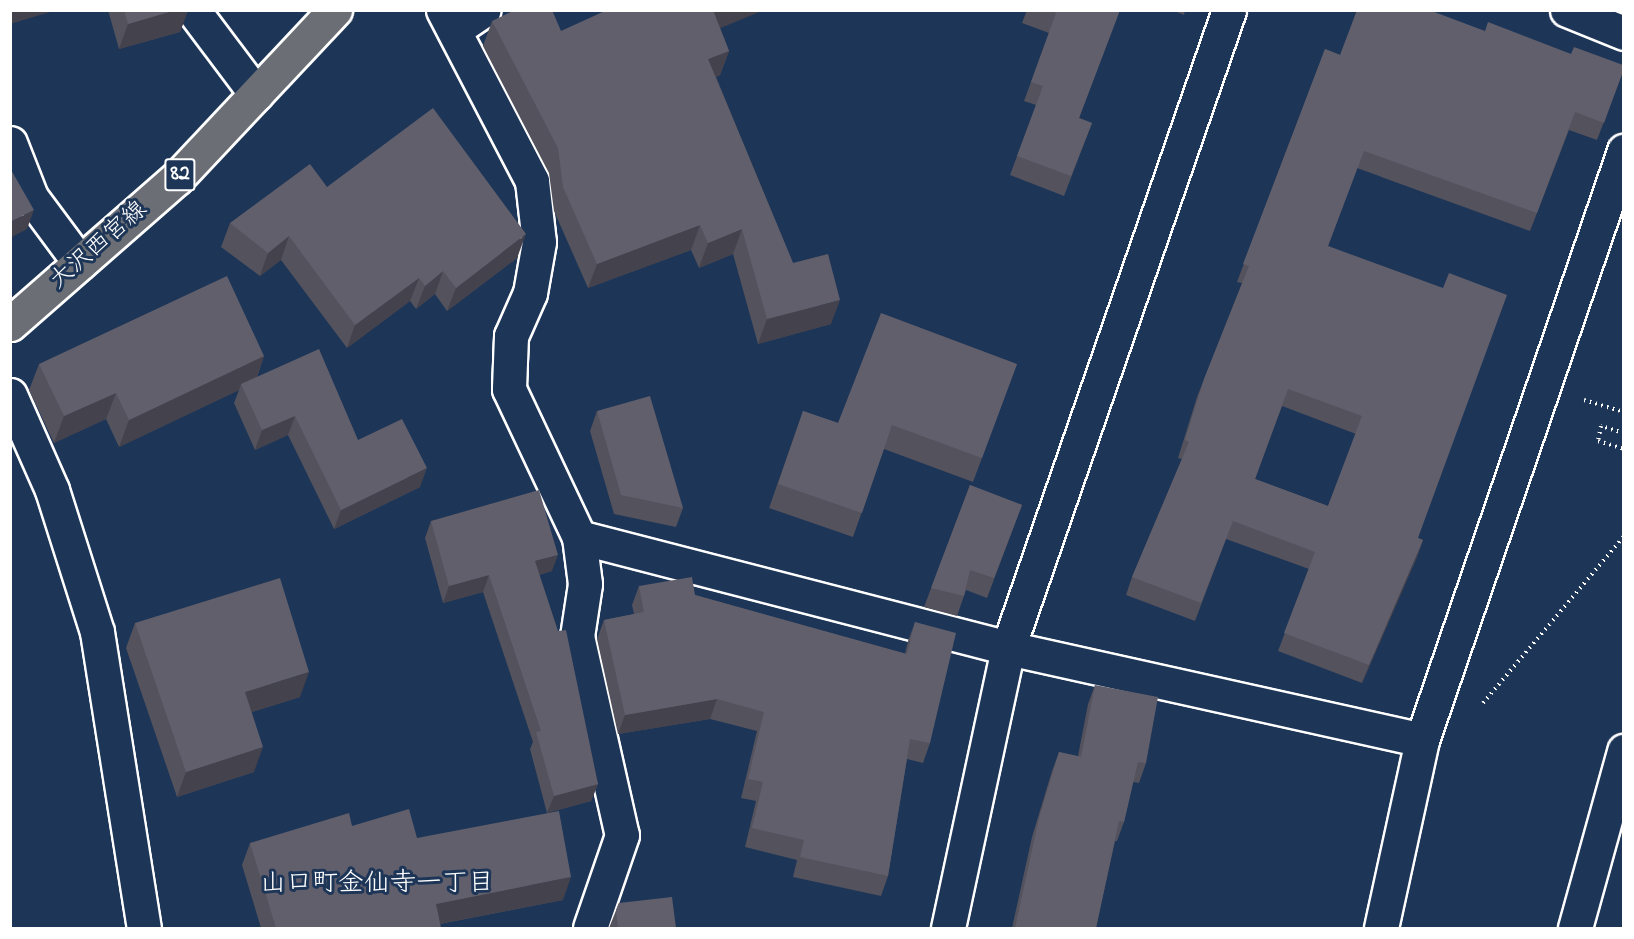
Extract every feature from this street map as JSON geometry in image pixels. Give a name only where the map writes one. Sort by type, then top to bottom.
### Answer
[{"type":"main road","name":"大沢西宮線","points":[[10,324],[177,178],[335,10]]},
{"type":"street","points":[[193,10],[256,94]]},
{"type":"street","points":[[484,10],[450,19],[532,181],[539,242],[530,293],[511,336],[509,389],[579,537],[585,584],[577,636],[622,835],[590,928]]},
{"type":"street","points":[[948,928],[1008,648],[1229,10]]},
{"type":"street","points":[[1567,10],[1623,33]]},
{"type":"street","points":[[10,143],[31,197],[80,263]]},
{"type":"street","points":[[1381,928],[1422,740],[1623,151]]},
{"type":"street","points":[[10,395],[52,490],[97,632],[144,928]]},
{"type":"street","points":[[579,537],[1008,648],[1422,740]]},
{"type":"street","points":[[1575,928],[1623,752]]},
{"type":"path","points":[[1589,402],[1623,412]]},
{"type":"path","points":[[1623,433],[1601,426],[1598,441],[1623,449]]},
{"type":"path","points":[[1475,712],[1623,536]]},
{"type":"building","points":[[124,10],[176,10],[128,24]]},
{"type":"building","points":[[515,10],[552,10],[561,31],[607,10],[713,10],[729,51],[708,59],[793,263],[828,254],[840,300],[767,319],[742,229],[708,243],[700,225],[597,264],[563,187],[558,148],[492,21]]},
{"type":"building","points":[[1048,10],[1120,10],[1079,118],[1092,123],[1071,176],[1017,156],[1043,86],[1031,82],[1056,13]]},
{"type":"building","points":[[1357,10],[1429,10],[1485,31],[1488,22],[1571,54],[1574,47],[1623,65],[1623,71],[1604,123],[1575,112],[1537,213],[1364,151],[1328,246],[1443,288],[1449,273],[1507,295],[1418,538],[1423,540],[1369,665],[1284,633],[1315,552],[1233,521],[1201,603],[1132,577],[1189,442],[1185,440],[1204,379],[1249,266],[1243,264],[1325,49],[1340,55]],"holes":[[[1288,389],[1362,416],[1328,506],[1255,479]]]},
{"type":"building","points":[[433,108],[526,234],[456,288],[443,271],[425,286],[419,278],[355,325],[289,236],[268,253],[230,223],[310,164],[327,187]]},
{"type":"building","points":[[10,168],[34,210],[10,222]]},
{"type":"building","points":[[227,276],[264,356],[129,420],[116,393],[64,416],[39,364]]},
{"type":"building","points":[[881,313],[1017,364],[982,458],[892,425],[862,513],[778,484],[803,411],[838,423]]},
{"type":"building","points":[[319,349],[358,440],[402,419],[427,468],[341,510],[295,416],[262,430],[241,384]]},
{"type":"building","points":[[650,396],[683,508],[621,495],[597,411]]},
{"type":"building","points":[[970,485],[1022,505],[994,578],[970,570],[964,596],[931,588]]},
{"type":"building","points":[[539,490],[558,555],[535,561],[558,631],[566,630],[598,784],[554,796],[536,732],[541,731],[489,575],[449,586],[431,521]]},
{"type":"building","points":[[692,577],[695,595],[907,654],[915,622],[956,633],[930,743],[910,739],[888,876],[800,857],[804,840],[752,828],[763,782],[748,779],[764,712],[717,699],[625,715],[604,620],[644,612],[639,586]]},
{"type":"building","points":[[280,578],[309,672],[245,692],[263,747],[186,772],[135,623]]},
{"type":"building","points":[[1095,685],[1158,697],[1146,763],[1138,762],[1124,822],[1119,821],[1096,928],[1015,928],[1039,818],[1059,752],[1081,757]]},
{"type":"building","points":[[409,809],[417,838],[559,811],[571,877],[436,904],[441,928],[276,928],[250,843],[349,813],[352,826]]},
{"type":"building","points":[[672,897],[676,928],[618,928],[616,910],[619,903]]},
{"type":"district","name":"山口町金仙寺一丁目","points":[[377,885]]}]
